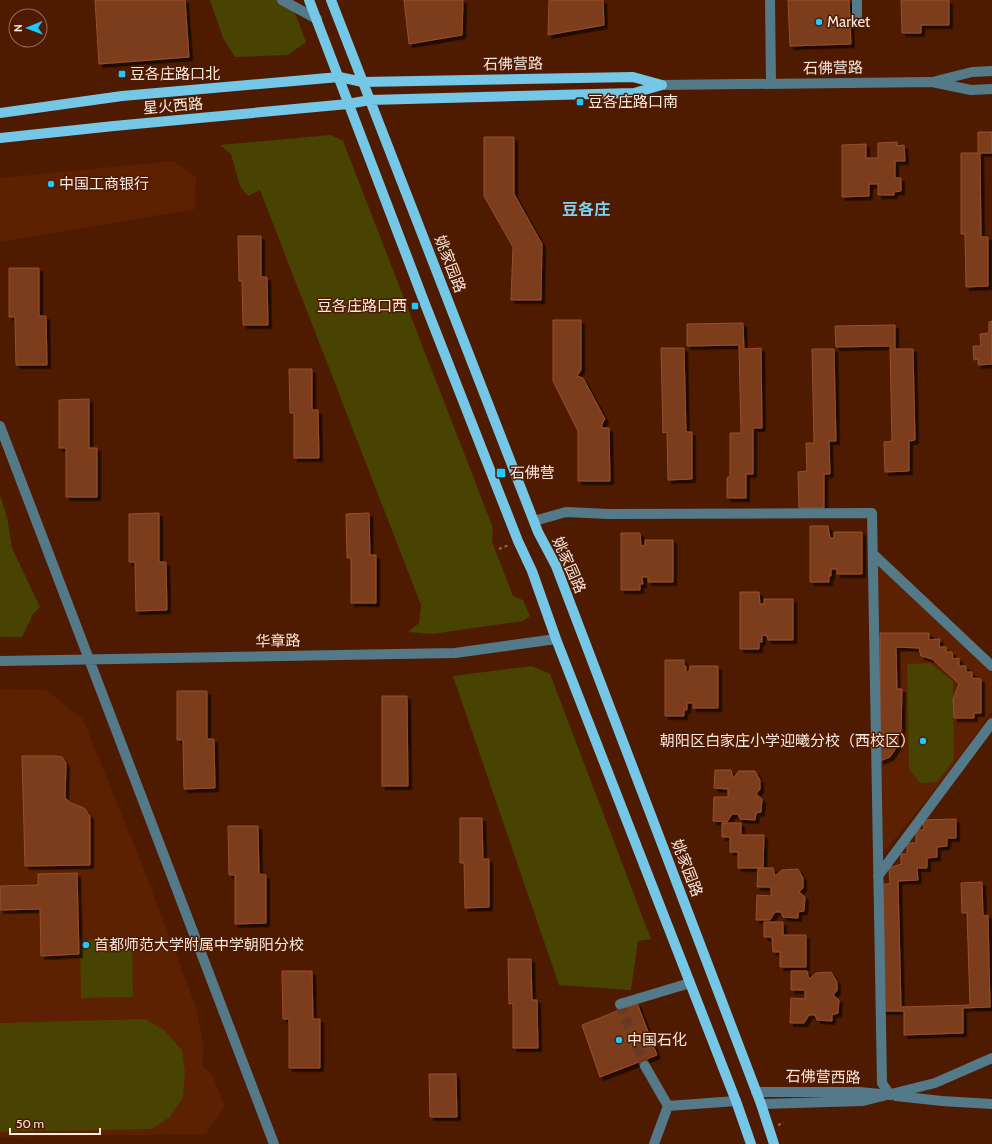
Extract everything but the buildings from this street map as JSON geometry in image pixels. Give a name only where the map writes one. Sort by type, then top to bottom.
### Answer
[{"type":"main road","points":[[309,0],[436,334],[518,541],[532,572],[556,639],[751,1144]]},
{"type":"main road","name":"姚家园路","points":[[331,0],[538,532],[556,566],[761,1104],[774,1144]]},
{"type":"main road","name":"星火西路","points":[[0,113],[122,96],[339,77],[363,82]]},
{"type":"main road","name":"石佛营路","points":[[363,82],[633,77],[662,86]]},
{"type":"main road","name":"石佛营路","points":[[370,100],[634,93],[662,86]]},
{"type":"main road","name":"星火西路","points":[[0,138],[348,104],[370,100]]},
{"type":"street","points":[[282,0],[317,19]]},
{"type":"street","points":[[770,0],[771,84]]},
{"type":"street","points":[[857,0],[857,19]]},
{"type":"street","name":"石佛营路","points":[[932,82],[972,72],[992,71]]},
{"type":"street","name":"石佛营路","points":[[662,86],[932,82],[971,90],[992,89]]},
{"type":"street","points":[[0,426],[274,1144]]},
{"type":"street","points":[[534,521],[566,512],[608,514],[872,513],[882,1083],[890,1095],[942,1101],[992,1104]]},
{"type":"street","points":[[873,554],[992,666]]},
{"type":"street","name":"华章路","points":[[0,662],[89,659],[455,653],[556,639]]},
{"type":"street","points":[[878,876],[992,723]]},
{"type":"street","points":[[620,1004],[690,983]]},
{"type":"street","name":"石佛营西路","points":[[761,1104],[863,1101],[935,1083],[992,1058]]},
{"type":"street","points":[[645,1066],[668,1106]]},
{"type":"street","name":"石佛营西路","points":[[756,1092],[859,1092],[890,1095]]},
{"type":"street","points":[[668,1106],[736,1102]]},
{"type":"street","points":[[654,1144],[668,1106]]},
{"type":"shaded area","points":[[210,0],[290,0],[306,42],[288,55],[235,57],[223,38]]},
{"type":"shaded area","points":[[331,135],[343,141],[493,528],[492,542],[513,596],[523,600],[530,616],[523,621],[432,634],[408,632],[419,623],[421,605],[260,190],[248,196],[240,186],[231,154],[220,145]]},
{"type":"shaded area","points":[[173,161],[196,177],[195,209],[0,242],[1,178]]},
{"type":"shaded area","points":[[0,495],[7,517],[12,548],[40,607],[33,614],[22,637],[0,637]]},
{"type":"shaded area","name":"朝阳区白家庄小学迎曦分校（西校区）","points":[[874,561],[992,672],[992,711],[950,771],[875,863]]},
{"type":"shaded area","points":[[930,663],[953,681],[954,760],[937,782],[920,783],[909,769],[907,664]]},
{"type":"shaded area","points":[[532,666],[550,674],[651,939],[638,941],[631,990],[559,985],[453,676]]},
{"type":"shaded area","name":"首都师范大学附属中学朝阳分校","points":[[0,689],[46,690],[83,719],[148,880],[197,1010],[204,1049],[202,1065],[213,1077],[225,1106],[206,1134],[0,1137]]},
{"type":"shaded area","points":[[132,939],[133,997],[81,998],[80,940]]},
{"type":"shaded area","points":[[146,1019],[165,1031],[182,1050],[185,1072],[183,1097],[170,1117],[152,1129],[0,1132],[0,1023]]},
{"type":"tunnel","points":[[620,1004],[645,1066]]},
{"type":"place","name":"Market","points":[[819,22]]},
{"type":"place","name":"豆各庄路口北","points":[[122,74]]},
{"type":"place","name":"豆各庄路口南","points":[[580,102]]},
{"type":"place","name":"中国工商银行","points":[[51,184]]},
{"type":"place","name":"豆各庄路口西","points":[[415,306]]},
{"type":"place","name":"石佛营","points":[[501,473]]},
{"type":"place","name":"朝阳区白家庄小学迎曦分校（西校区）","points":[[923,741]]},
{"type":"place","name":"首都师范大学附属中学朝阳分校","points":[[86,945]]},
{"type":"place","name":"中国石化","points":[[619,1040]]},
{"type":"district","name":"豆各庄","points":[[586,209]]}]
